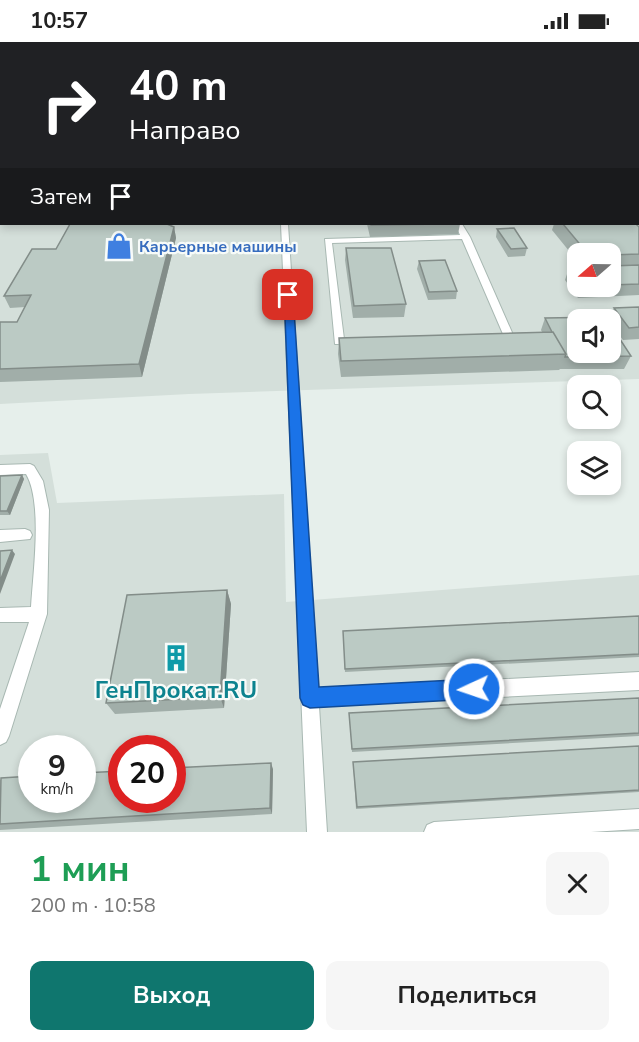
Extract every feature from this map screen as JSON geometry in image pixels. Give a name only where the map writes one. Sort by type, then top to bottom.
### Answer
[{"type":"lane","points":[[284,225],[317,832]]},
{"type":"lane","points":[[460,225],[509,337],[487,338]]},
{"type":"lane","points":[[362,341],[339,342],[328,241],[466,237]]},
{"type":"lane","points":[[0,470],[30,469],[40,494],[43,531],[39,614],[1,729]]},
{"type":"lane","points":[[0,536],[25,535]]},
{"type":"lane","points":[[0,615],[39,614]]},
{"type":"lane","points":[[310,698],[639,681]]},
{"type":"lane","points":[[434,832],[639,819]]},
{"type":"shaded area","points":[[0,225],[639,225],[639,379],[621,380],[621,375],[567,375],[567,381],[189,394],[0,404]]},
{"type":"shaded area","points":[[48,453],[57,503],[284,494],[286,602],[639,575],[639,832],[0,832],[0,455]]},
{"type":"building","points":[[69,225],[169,225],[174,227],[139,364],[0,369],[0,322],[17,322],[31,295],[4,296],[32,249],[56,249]]},
{"type":"building","points":[[564,225],[637,225],[639,227],[639,254],[621,255],[621,243],[579,243]]},
{"type":"building","points":[[514,228],[527,248],[511,249],[497,229]]},
{"type":"building","points":[[346,248],[391,248],[406,304],[354,306]]},
{"type":"building","points":[[445,260],[457,291],[429,292],[419,261]]},
{"type":"building","points":[[639,265],[639,284],[621,285],[621,266]]},
{"type":"building","points":[[639,307],[639,327],[629,328],[621,317],[621,309],[614,308]]},
{"type":"building","points":[[545,318],[567,318],[567,357],[565,357],[566,354]]},
{"type":"building","points":[[553,332],[566,354],[341,361],[339,338]]},
{"type":"building","points":[[621,341],[631,356],[621,356]]},
{"type":"building","points":[[22,475],[7,511],[0,511],[0,476]]},
{"type":"building","points":[[12,550],[0,581],[0,551]]},
{"type":"building","name":"ГенПрокат.RU","points":[[227,590],[220,697],[106,703],[127,595]]},
{"type":"building","points":[[639,616],[639,654],[345,669],[343,631]]},
{"type":"building","points":[[639,698],[639,733],[352,749],[349,713]]},
{"type":"building","points":[[639,746],[639,790],[357,807],[353,762]]},
{"type":"building","points":[[271,763],[270,808],[186,813],[186,767]]},
{"type":"building","points":[[96,772],[108,772],[108,813],[186,813],[0,824],[1,778],[18,777],[18,813],[96,813]]},
{"type":"place","name":"Карьерные машины","points":[[119,246]]},
{"type":"place","name":"ГенПрокат.RU","points":[[176,658]]},
{"type":"route","points":[[288,295],[310,698],[474,689]]}]
